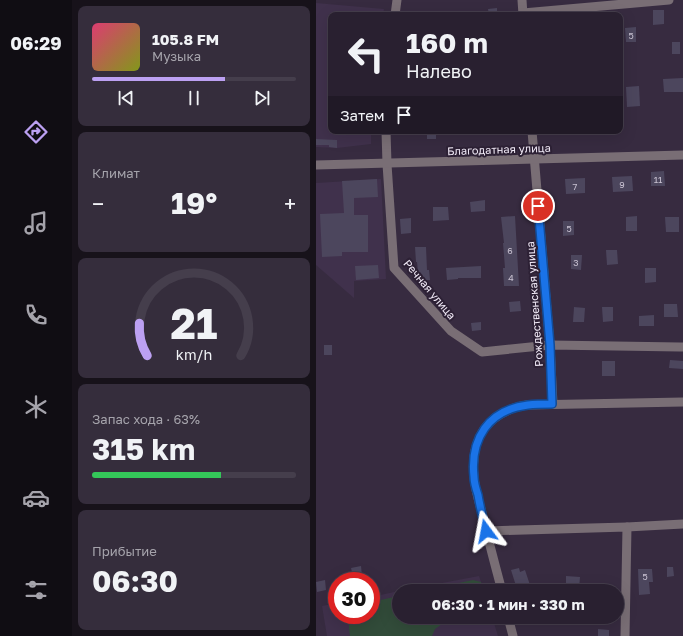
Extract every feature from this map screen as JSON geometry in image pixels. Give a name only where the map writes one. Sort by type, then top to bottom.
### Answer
[{"type":"street","points":[[395,12],[397,0]]},
{"type":"street","points":[[522,0],[523,12]]},
{"type":"street","points":[[544,12],[669,0]]},
{"type":"street","name":"Речная улица","points":[[386,134],[394,268],[450,331],[482,352],[550,345],[680,346],[683,348]]},
{"type":"street","name":"Рождественская улица","points":[[532,134],[550,345],[552,404]]},
{"type":"street","name":"Благодатная улица","points":[[316,165],[683,155]]},
{"type":"street","points":[[500,584],[474,478],[473,458],[476,443],[483,430],[495,417],[510,409],[527,405],[683,402]]},
{"type":"street","points":[[486,531],[683,524]]},
{"type":"street","points":[[625,636],[627,527]]},
{"type":"street","points":[[510,624],[514,636]]},
{"type":"shaded area","points":[[316,3],[384,9],[384,12],[328,12],[328,134],[371,134],[371,144],[337,148],[316,147]]},
{"type":"shaded area","points":[[381,179],[386,279],[354,281],[354,298],[316,265],[316,183]]},
{"type":"shaded area","points":[[479,576],[482,584],[437,584]]},
{"type":"shaded area","points":[[392,592],[392,624],[494,624],[498,636],[327,636],[322,606],[328,605],[328,624],[380,624],[380,595]]},
{"type":"green space","points":[[473,580],[481,582],[481,584],[454,584]]},
{"type":"green space","points":[[392,598],[392,624],[442,624],[435,629],[432,636],[350,636],[349,624],[380,624],[380,600]]},
{"type":"building","points":[[497,8],[497,12],[488,12],[488,9]]},
{"type":"building","points":[[653,10],[664,10],[664,24],[653,25]]},
{"type":"building","points":[[636,27],[636,42],[626,42],[625,28]]},
{"type":"building","points":[[672,42],[680,42],[680,54],[672,54]]},
{"type":"building","points":[[683,78],[683,92],[664,92],[663,79]]},
{"type":"building","points":[[639,86],[640,106],[627,107],[626,87]]},
{"type":"building","points":[[427,134],[436,134],[436,139],[427,139]]},
{"type":"building","points":[[316,139],[337,140],[337,148],[329,147],[329,145],[316,145]]},
{"type":"building","points":[[664,171],[665,186],[651,186],[651,172]]},
{"type":"building","points":[[632,176],[633,191],[613,192],[612,177]]},
{"type":"building","points":[[585,178],[585,193],[566,194],[565,179]]},
{"type":"building","points":[[377,179],[378,197],[354,198],[354,215],[368,215],[368,252],[342,252],[342,256],[322,257],[320,214],[344,213],[342,181]]},
{"type":"building","points":[[485,200],[485,211],[471,212],[470,202]]},
{"type":"building","points":[[433,207],[448,207],[449,220],[433,221]]},
{"type":"building","points":[[515,216],[519,286],[504,286],[504,243],[501,217]]},
{"type":"building","points":[[637,216],[637,231],[626,231],[626,217]]},
{"type":"building","points":[[665,217],[679,217],[679,232],[666,232]]},
{"type":"building","points":[[411,218],[411,233],[401,234],[400,219]]},
{"type":"building","points":[[563,221],[574,221],[574,235],[563,236]]},
{"type":"building","points":[[415,247],[426,247],[427,270],[429,270],[430,280],[419,281]]},
{"type":"building","points":[[606,250],[617,250],[618,264],[607,265]]},
{"type":"building","points":[[571,255],[582,255],[581,270],[571,269]]},
{"type":"building","points":[[378,265],[379,278],[356,280],[355,266]]},
{"type":"building","points":[[481,266],[481,278],[458,278],[447,280],[446,268]]},
{"type":"building","points":[[645,268],[656,268],[656,282],[645,283]]},
{"type":"building","points":[[520,301],[521,311],[510,312],[509,302]]},
{"type":"building","points":[[664,304],[677,304],[678,317],[664,317]]},
{"type":"building","points":[[574,307],[585,308],[584,322],[573,322]]},
{"type":"building","points":[[602,307],[613,307],[613,321],[603,322]]},
{"type":"building","points":[[654,315],[654,326],[639,326],[639,316]]},
{"type":"building","points":[[481,322],[481,330],[472,331],[471,323]]},
{"type":"building","points":[[324,345],[332,345],[332,355],[324,355]]},
{"type":"building","points":[[670,360],[683,361],[683,369],[669,368]]},
{"type":"building","points":[[602,361],[615,361],[615,376],[602,376]]},
{"type":"building","points":[[361,566],[362,572],[352,572],[351,568]]},
{"type":"building","points":[[667,567],[673,567],[674,576],[667,577]]},
{"type":"building","points":[[519,568],[520,572],[525,570],[530,584],[515,584],[511,570]]},
{"type":"building","points":[[638,569],[652,569],[653,582],[649,582],[650,594],[639,595]]},
{"type":"building","points":[[566,576],[580,577],[579,584],[566,584]]},
{"type":"building","points":[[325,580],[326,590],[317,592],[316,582]]},
{"type":"building","points":[[598,629],[609,630],[609,636],[598,636]]},
{"type":"route","points":[[486,531],[474,478],[473,458],[476,443],[483,430],[495,417],[510,409],[527,405],[552,404],[550,345],[538,206]]}]
